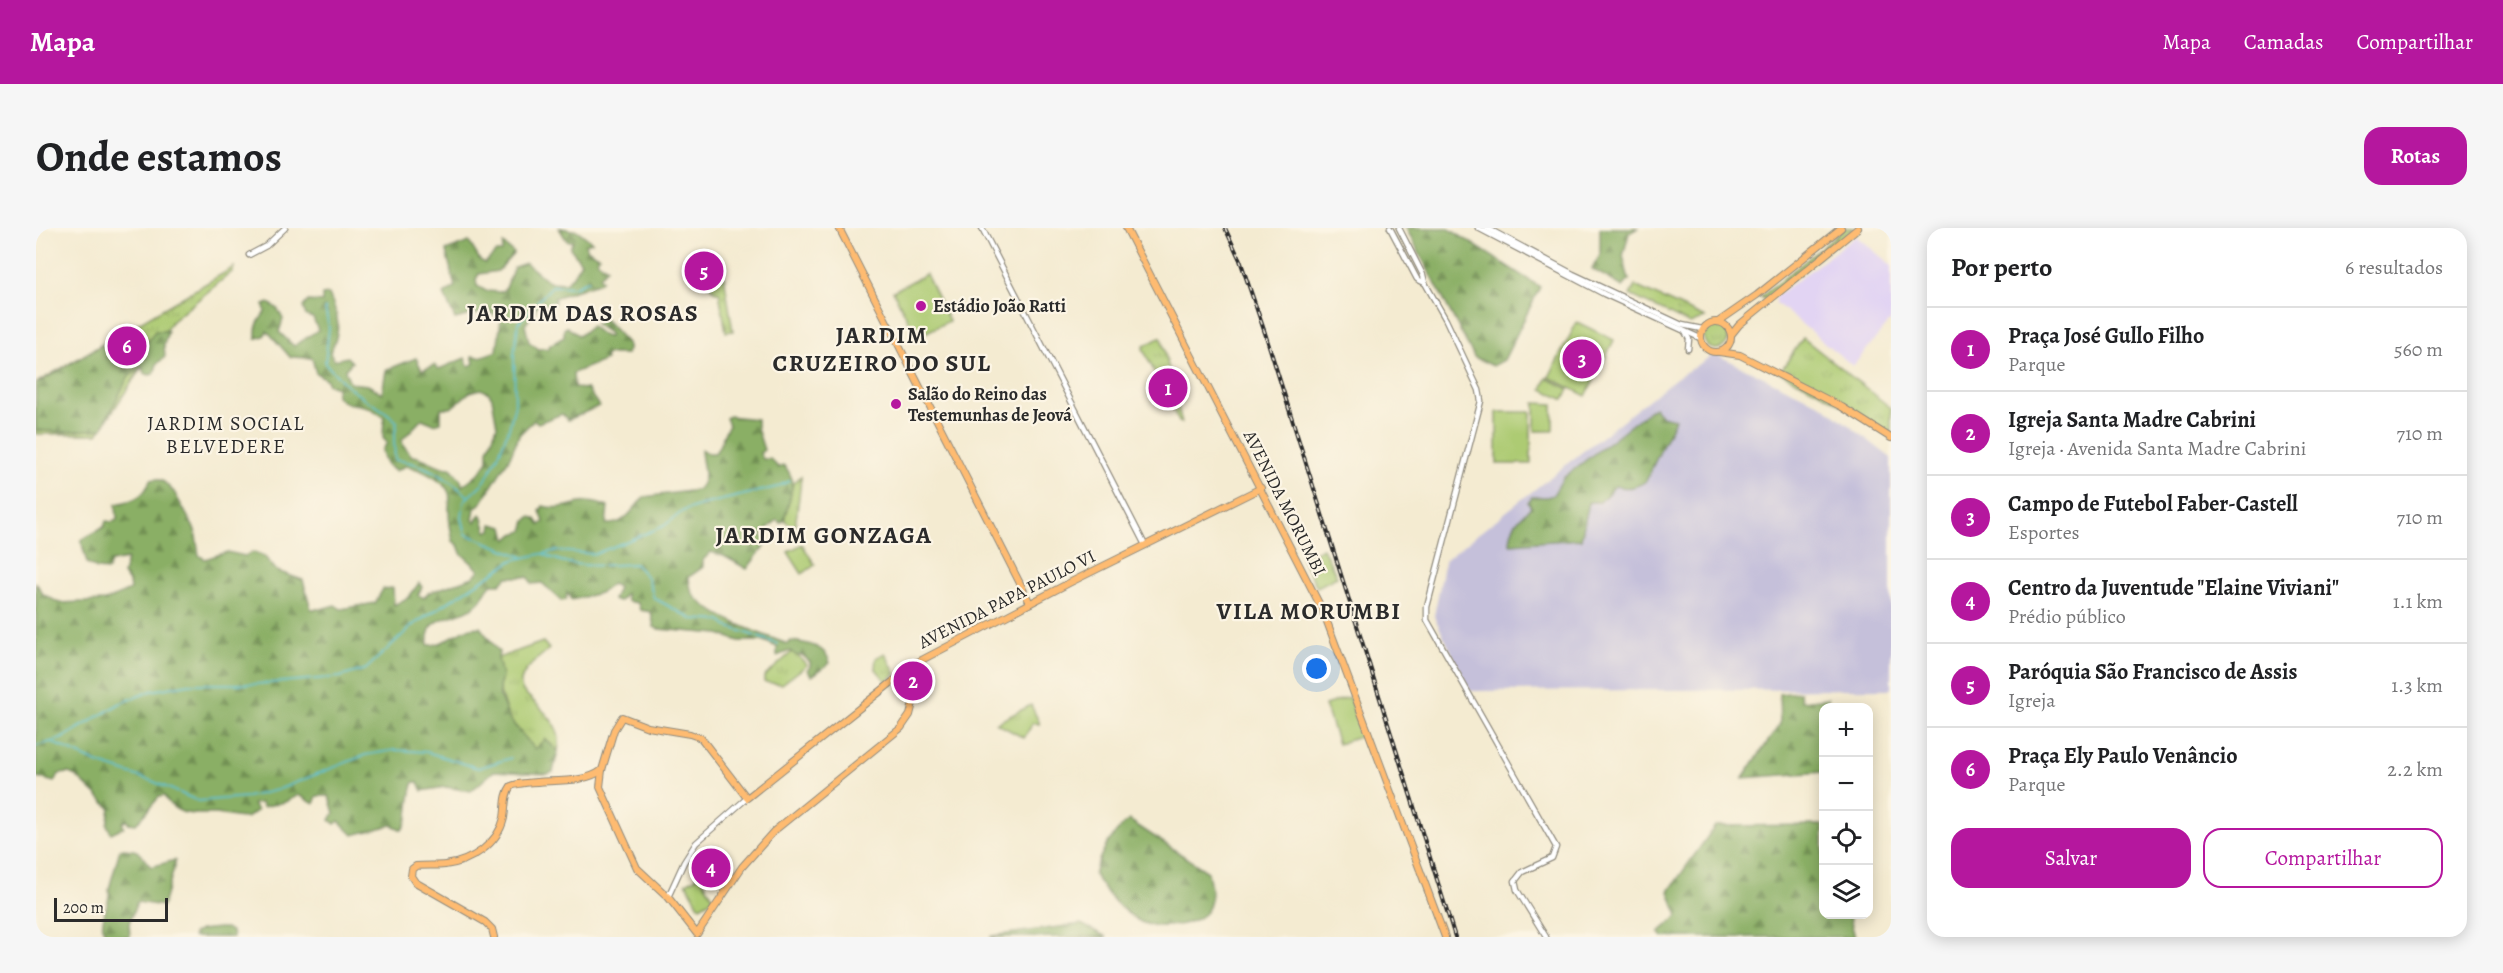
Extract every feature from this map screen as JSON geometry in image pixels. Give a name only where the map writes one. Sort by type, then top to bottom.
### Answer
[{"type":"main road","points":[[838,228],[1030,603]]},
{"type":"main road","name":"AVENIDA MORUMBI","points":[[1126,228],[1325,616],[1445,937]]},
{"type":"main road","points":[[1840,228],[1757,295],[1718,322],[1709,323],[1702,329],[1700,338],[1705,349],[1740,355],[1842,407],[1891,438]]},
{"type":"main road","points":[[1719,352],[1727,348],[1739,325],[1858,228]]},
{"type":"main road","points":[[1834,233],[1841,242]]},
{"type":"main road","points":[[1818,246],[1825,254]]},
{"type":"main road","points":[[1718,322],[1726,326],[1740,355]]},
{"type":"main road","name":"AVENIDA PAPA PAULO VI","points":[[747,798],[903,672],[924,658],[1261,488]]},
{"type":"main road","points":[[747,798],[701,738],[648,727],[622,717],[614,730],[602,770],[600,786],[637,868],[668,897],[697,934],[742,867],[774,831],[902,728],[910,715],[913,703],[903,686],[903,672]]},
{"type":"main road","points":[[888,686],[903,686]]},
{"type":"main road","points":[[494,937],[492,929],[484,922],[415,882],[411,876],[412,871],[416,866],[454,863],[480,852],[502,826],[506,794],[511,786],[580,779],[593,776],[602,770]]},
{"type":"main road","points":[[580,779],[600,786]]},
{"type":"street","points":[[249,255],[266,246],[285,228]]},
{"type":"street","points":[[982,228],[1145,545]]},
{"type":"street","points":[[1390,228],[1416,279],[1425,283]]},
{"type":"street","points":[[1398,228],[1446,320],[1479,390],[1481,401],[1427,607],[1427,620],[1556,847],[1552,858],[1522,872],[1515,881],[1517,890],[1546,937]]},
{"type":"street","points":[[1478,228],[1566,275],[1700,338]]},
{"type":"street","points":[[1487,228],[1573,274],[1682,326],[1702,329]]},
{"type":"street","points":[[1685,332],[1689,339],[1688,350]]},
{"type":"street","name":"AVENIDA PAPA PAULO VI","points":[[668,897],[684,862],[696,843],[747,798]]},
{"type":"shaded area","points":[[1856,236],[1891,265],[1891,320],[1853,366],[1776,303],[1775,297]]},
{"type":"shaded area","points":[[1715,354],[1824,406],[1891,458],[1891,689],[1470,691],[1434,616],[1445,560],[1676,378]]},
{"type":"green space","points":[[559,228],[578,231],[592,242],[585,244],[587,249],[599,256],[597,261],[607,268],[599,277],[602,280],[600,282],[554,298],[555,302],[545,306],[541,304],[535,307],[535,311],[525,325],[529,342],[539,349],[548,350],[550,345],[564,337],[564,329],[567,327],[579,336],[591,326],[609,337],[609,333],[595,324],[604,318],[628,344],[628,351],[626,354],[608,354],[604,357],[606,360],[573,373],[574,388],[587,389],[599,406],[568,420],[562,414],[538,423],[534,420],[519,435],[510,457],[482,502],[475,508],[473,520],[475,522],[480,514],[482,515],[487,532],[491,530],[492,524],[504,527],[507,540],[523,531],[530,517],[535,518],[540,525],[544,522],[540,511],[543,506],[552,508],[589,502],[608,507],[606,524],[619,522],[644,497],[697,490],[704,476],[701,449],[708,453],[715,453],[729,425],[726,418],[729,416],[757,419],[757,428],[764,450],[760,453],[763,459],[770,459],[779,468],[783,465],[791,477],[790,499],[784,520],[781,523],[777,520],[761,535],[768,541],[747,569],[724,556],[711,552],[703,560],[703,567],[689,577],[689,583],[697,599],[717,613],[753,631],[788,644],[791,641],[815,646],[824,652],[830,663],[812,676],[807,670],[810,662],[802,655],[797,656],[790,651],[777,656],[777,647],[764,641],[739,641],[719,634],[658,629],[654,627],[651,612],[640,610],[638,603],[627,601],[626,593],[620,601],[613,600],[618,587],[612,584],[600,593],[571,600],[567,592],[566,600],[562,601],[542,583],[532,584],[528,577],[507,577],[500,584],[492,584],[471,609],[445,618],[432,627],[428,634],[428,645],[441,643],[465,630],[480,627],[499,652],[502,676],[499,688],[500,697],[510,720],[535,749],[545,739],[558,751],[553,772],[548,774],[494,771],[471,791],[445,787],[422,791],[418,782],[414,782],[407,819],[402,830],[392,825],[353,835],[339,821],[335,824],[330,820],[334,813],[329,796],[317,796],[314,804],[299,795],[285,802],[263,807],[261,803],[253,804],[257,811],[246,818],[181,812],[164,796],[159,797],[136,824],[128,823],[127,820],[122,823],[124,827],[111,833],[107,825],[110,808],[76,776],[69,773],[59,774],[54,782],[36,777],[36,583],[43,594],[59,603],[105,601],[130,590],[129,582],[123,574],[127,559],[111,562],[108,570],[97,569],[87,563],[81,540],[104,527],[106,521],[117,520],[116,504],[138,497],[148,486],[150,480],[157,479],[164,482],[174,492],[195,530],[199,555],[205,559],[227,552],[245,556],[254,552],[264,556],[277,571],[303,580],[311,609],[335,605],[341,609],[375,603],[383,589],[393,588],[394,605],[409,597],[419,583],[422,587],[418,595],[424,598],[428,593],[473,577],[479,570],[461,553],[458,545],[453,541],[449,519],[450,496],[446,488],[437,479],[417,469],[405,466],[396,471],[386,463],[382,450],[387,443],[383,438],[384,417],[369,408],[348,403],[336,396],[337,387],[328,384],[326,379],[316,373],[312,358],[290,357],[267,331],[264,336],[256,339],[258,324],[265,312],[264,305],[269,303],[277,308],[283,319],[279,332],[294,346],[318,330],[313,318],[306,316],[303,307],[308,301],[322,302],[322,295],[329,294],[338,323],[338,330],[330,352],[334,360],[347,357],[352,362],[345,370],[350,383],[368,385],[382,393],[386,370],[416,358],[422,370],[434,365],[439,369],[465,358],[470,366],[474,363],[472,356],[480,357],[497,351],[501,319],[484,313],[455,319],[444,294],[455,287],[446,251],[469,242],[480,260],[485,263],[496,252],[502,252],[503,244],[514,253],[498,271],[479,274],[476,279],[477,286],[486,291],[501,292],[506,288],[514,267],[526,263],[549,282],[565,283],[572,277],[581,262],[570,248],[573,241],[567,241]],"holes":[[[481,389],[489,393],[497,426],[488,450],[488,461],[480,472],[462,486],[461,480],[451,468],[412,456],[403,445],[402,440],[422,419],[434,424],[441,422],[441,408],[451,408],[470,392]]]},
{"type":"green space","points":[[1406,228],[1448,228],[1540,287],[1504,360],[1493,366],[1474,357]]},
{"type":"green space","points":[[1600,228],[1638,228],[1629,233],[1623,256],[1629,280],[1623,287],[1592,269],[1600,255]]},
{"type":"green space","points":[[1846,228],[1854,228],[1766,300],[1761,297]]},
{"type":"green space","points":[[234,267],[233,271],[171,322],[98,434],[36,434],[36,383]]},
{"type":"green space","name":"Estádio João Ratti","points":[[926,274],[949,321],[917,337],[893,291]]},
{"type":"green space","points":[[724,276],[733,331],[726,332],[719,292],[715,292],[709,285]]},
{"type":"green space","points":[[1635,286],[1705,318],[1690,324],[1630,295]]},
{"type":"green space","points":[[1577,322],[1614,340],[1586,396],[1549,377]]},
{"type":"green space","points":[[136,325],[133,336],[141,351],[155,331],[168,331],[164,345],[165,357],[157,364],[154,374],[144,373],[142,367],[128,377],[102,429],[62,432],[36,430],[36,384]]},
{"type":"green space","points":[[1716,325],[1721,326],[1727,332],[1727,342],[1721,348],[1716,349],[1711,348],[1705,342],[1704,337],[1705,332],[1711,326]]},
{"type":"green space","points":[[1161,337],[1182,423],[1179,422],[1143,349],[1144,346]]},
{"type":"green space","points":[[1803,338],[1891,408],[1891,436],[1826,395],[1780,372]]},
{"type":"green space","points":[[1547,378],[1569,389],[1564,400],[1542,389]]},
{"type":"green space","points":[[1535,403],[1553,404],[1553,431],[1535,431]]},
{"type":"green space","points":[[1654,407],[1662,416],[1675,419],[1646,481],[1631,487],[1615,486],[1600,502],[1589,502],[1581,539],[1510,544],[1514,527],[1531,507],[1528,502],[1532,497],[1553,495],[1563,478]]},
{"type":"green space","points":[[1497,412],[1531,412],[1531,464],[1497,464]]},
{"type":"green space","points":[[801,476],[795,528],[784,520],[793,483]]},
{"type":"green space","points":[[802,544],[815,565],[802,574],[788,552]]},
{"type":"green space","points":[[1323,548],[1337,577],[1317,587],[1302,558]]},
{"type":"green space","points":[[543,642],[549,649],[529,667],[521,684],[522,690],[543,710],[554,725],[558,733],[558,751],[545,739],[535,750],[510,720],[499,688],[498,658]]},
{"type":"green space","points":[[793,651],[807,665],[782,684],[764,682],[764,677]]},
{"type":"green space","points":[[885,653],[896,674],[886,681],[875,668],[876,658]]},
{"type":"green space","points":[[1800,692],[1801,701],[1828,698],[1828,703],[1819,703],[1819,772],[1743,778],[1780,724],[1779,694]]},
{"type":"green space","points":[[1349,697],[1362,736],[1338,744],[1325,705]]},
{"type":"green space","points":[[1031,705],[1040,724],[1033,723],[1024,738],[996,723]]},
{"type":"green space","points":[[1129,820],[1208,872],[1211,900],[1203,915],[1187,923],[1176,925],[1146,924],[1125,911],[1108,894],[1094,874],[1107,844]]},
{"type":"green space","points":[[1819,825],[1819,919],[1850,919],[1855,937],[1663,937],[1659,932],[1678,916],[1669,891],[1715,826]]},
{"type":"green space","points":[[120,849],[139,852],[151,867],[175,860],[175,865],[163,906],[137,902],[129,923],[130,937],[108,937],[104,932],[103,920]]},
{"type":"green space","points":[[700,875],[714,899],[700,907],[686,883]]},
{"type":"green space","points":[[1081,924],[1107,937],[990,937],[992,936]]},
{"type":"green space","points":[[226,928],[232,932],[233,937],[193,937],[193,934],[200,930]]},
{"type":"waterway","points":[[523,557],[466,534],[462,518],[464,501],[485,481],[509,428],[515,404],[514,355],[518,323],[552,286],[574,287],[588,280]]},
{"type":"waterway","points":[[325,308],[329,328],[325,363],[354,391],[397,422],[394,439],[395,460],[416,464],[434,472],[468,496]]},
{"type":"waterway","points":[[36,746],[61,739],[119,704],[151,691],[189,684],[257,684],[340,677],[366,669],[413,625],[513,560],[555,551],[595,554],[664,526],[683,511],[777,487],[789,481]]},
{"type":"waterway","points":[[544,554],[577,564],[635,564],[648,578],[654,598],[692,619],[721,621],[726,626],[778,644]]},
{"type":"waterway","points":[[53,743],[97,763],[152,781],[198,801],[247,797],[277,790],[365,755],[395,750],[427,752],[478,768],[511,758]]},
{"type":"railway","points":[[1225,228],[1240,260],[1265,333],[1455,937]]},
{"type":"place","name":"Paróquia São Francisco de Assis","points":[[704,271]]},
{"type":"place","name":"Estádio João Ratti","points":[[921,306]]},
{"type":"place","name":"Praça Ely Paulo Venâncio","points":[[127,346]]},
{"type":"place","name":"Campo de Futebol Faber-Castell","points":[[1582,359]]},
{"type":"place","name":"Praça José Gullo Filho","points":[[1168,388]]},
{"type":"place","name":"Salão do Reino das Testemunhas de Jeová","points":[[896,404]]},
{"type":"place","name":"Igreja Santa Madre Cabrini","points":[[913,681]]},
{"type":"place","name":"Centro da Juventude \"Elaine Viviani\"","points":[[711,868]]},
{"type":"district","name":"JARDIM DAS ROSAS","points":[[583,313]]},
{"type":"district","name":"JARDIM CRUZEIRO DO SUL","points":[[882,349]]},
{"type":"district","name":"JARDIM SOCIAL BELVEDERE","points":[[226,434]]},
{"type":"district","name":"JARDIM GONZAGA","points":[[824,535]]},
{"type":"district","name":"VILA MORUMBI","points":[[1309,611]]}]
